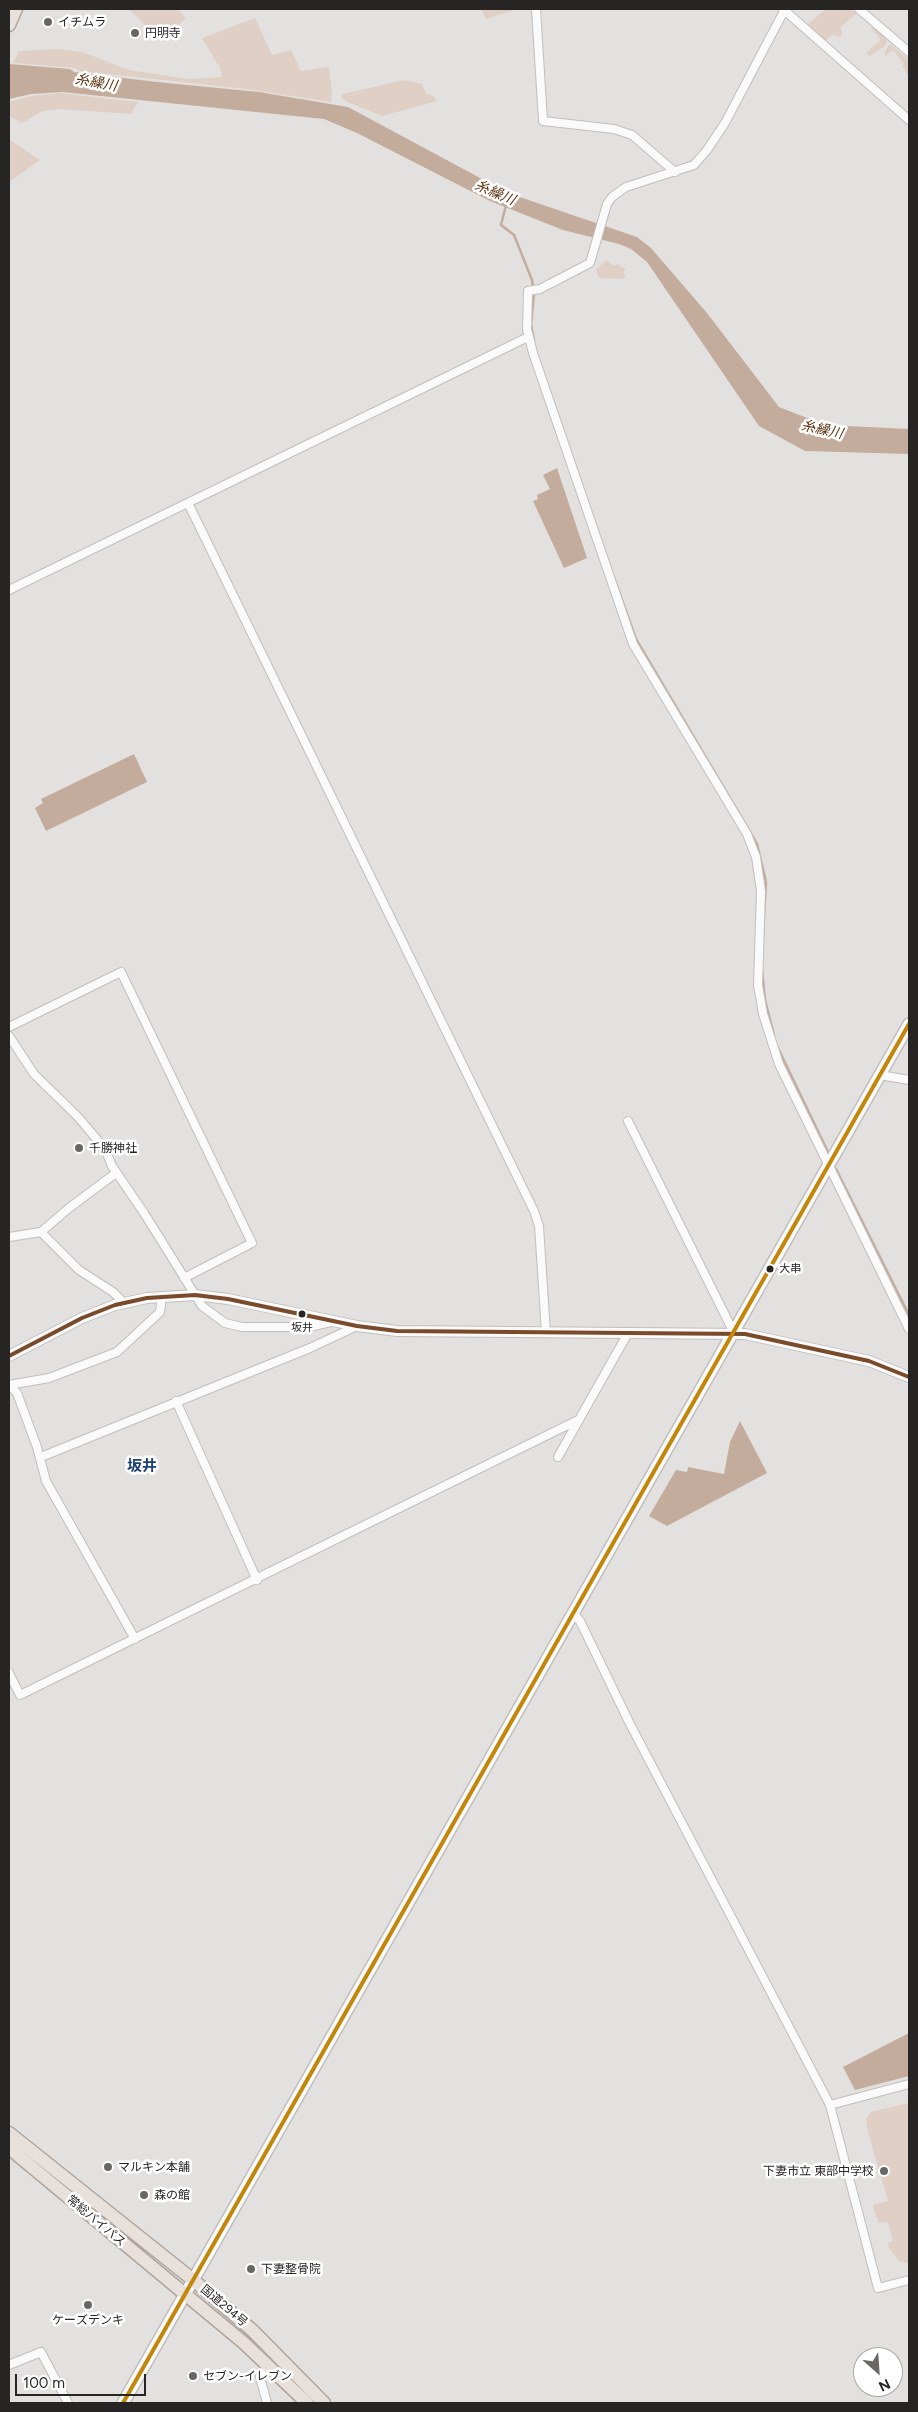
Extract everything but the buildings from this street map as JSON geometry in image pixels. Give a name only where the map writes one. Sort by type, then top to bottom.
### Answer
[{"type":"highway","points":[[9,25],[16,9]]},
{"type":"highway","name":"常総バイパス","points":[[9,2133],[92,2200]]},
{"type":"highway","name":"常総バイパス","points":[[9,2148],[184,2294]]},
{"type":"highway","name":"国道294号","points":[[92,2200],[192,2279],[252,2330],[324,2403]]},
{"type":"highway","name":"国道294号","points":[[184,2294],[268,2365],[307,2403]]},
{"type":"main road","points":[[122,2403],[909,1024]]},
{"type":"street","points":[[536,9],[543,120],[614,129],[632,135],[676,172]]},
{"type":"street","points":[[909,120],[784,9],[725,123],[707,150],[694,165],[626,187],[612,197],[590,263],[535,290],[528,291],[528,337],[603,562],[633,644],[747,834],[756,857],[761,890],[758,973],[762,1014],[779,1064],[909,1329]]},
{"type":"street","points":[[859,9],[909,52]]},
{"type":"street","points":[[9,590],[528,337]]},
{"type":"street","points":[[188,504],[534,1210],[539,1226],[546,1333]]},
{"type":"street","points":[[9,1027],[121,972],[252,1243],[184,1278]]},
{"type":"street","points":[[9,1036],[34,1074],[96,1137],[110,1157],[116,1172],[202,1306],[215,1318],[225,1323],[242,1327],[310,1327],[332,1321]]},
{"type":"street","points":[[880,1075],[907,1082],[909,1080]]},
{"type":"street","points":[[628,1121],[734,1333]]},
{"type":"street","points":[[9,1237],[41,1232],[116,1172]]},
{"type":"street","points":[[41,1232],[79,1270],[113,1292],[124,1303]]},
{"type":"street","points":[[9,1356],[82,1318],[124,1303],[162,1296],[195,1295],[228,1299],[357,1326],[432,1332],[734,1333],[869,1361],[909,1377]]},
{"type":"street","points":[[9,1385],[50,1378],[117,1352],[160,1312],[162,1296]]},
{"type":"street","points":[[41,1457],[319,1344],[357,1326]]},
{"type":"street","points":[[558,1457],[628,1333]]},
{"type":"street","points":[[9,1385],[16,1393],[41,1457],[46,1481],[135,1639]]},
{"type":"street","points":[[176,1401],[257,1580]]},
{"type":"street","points":[[9,1673],[20,1695],[257,1580],[578,1420]]},
{"type":"street","points":[[573,1613],[580,1621],[630,1724],[830,2105],[878,2288],[909,2280]]},
{"type":"street","points":[[830,2105],[909,2084]]},
{"type":"street","points":[[9,2365],[40,2352],[44,2354],[68,2403]]},
{"type":"street","points":[[266,2403],[260,2377],[268,2365]]},
{"type":"shaded area","points":[[129,9],[178,9],[186,19],[159,39]]},
{"type":"shaded area","points":[[481,9],[517,9],[486,19]]},
{"type":"shaded area","points":[[826,9],[852,9],[857,13],[841,27],[842,36],[837,37],[834,34],[825,41],[807,25]]},
{"type":"shaded area","points":[[255,18],[272,55],[291,50],[301,71],[329,67],[332,91],[331,102],[246,89],[80,71],[75,68],[13,63],[19,51],[59,49],[82,52],[129,70],[188,79],[222,77],[220,68],[202,38]]},
{"type":"shaded area","points":[[874,26],[887,40],[885,46],[870,56],[866,53],[881,40],[871,28]]},
{"type":"shaded area","points":[[890,44],[908,59],[909,74],[907,74],[902,66],[904,64],[893,50],[885,56],[885,51]]},
{"type":"shaded area","points":[[404,80],[422,84],[426,93],[433,96],[437,101],[382,116],[347,102],[341,97],[343,94]]},
{"type":"shaded area","points":[[60,93],[138,102],[131,114],[59,109],[43,111],[22,123],[9,116],[9,102],[31,96]]},
{"type":"shaded area","points":[[9,141],[40,160],[9,182]]},
{"type":"shaded area","points":[[606,260],[615,266],[617,264],[626,269],[623,273],[626,275],[623,279],[599,278],[596,270]]},
{"type":"shaded area","points":[[909,2103],[909,2264],[899,2261],[889,2248],[888,2243],[893,2241],[888,2222],[878,2223],[873,2205],[888,2201],[866,2119],[871,2112]]},
{"type":"water","name":"糸繰川","points":[[9,64],[70,69],[74,72],[259,92],[348,107],[508,193],[637,237],[651,248],[707,313],[779,407],[825,425],[909,429],[909,454],[805,451],[759,426],[647,262],[631,249],[619,244],[563,230],[490,201],[357,133],[324,119],[62,92],[31,94],[9,99]]},
{"type":"water","points":[[557,468],[587,558],[564,568],[533,501],[538,499],[537,495],[550,489],[543,475]]},
{"type":"water","points":[[134,754],[147,782],[46,831],[35,808],[43,803],[41,799]]},
{"type":"water","points":[[740,1421],[767,1473],[667,1526],[649,1516],[676,1470],[687,1472],[688,1467],[724,1474],[730,1442]]},
{"type":"water","points":[[909,2033],[909,2076],[855,2090],[843,2067]]},
{"type":"waterway","name":"糸繰川","points":[[506,205],[501,225],[514,235],[532,280],[534,294],[531,324],[534,341]]},
{"type":"waterway","points":[[613,575],[636,639],[757,844],[766,882],[763,934]]},
{"type":"waterway","points":[[762,969],[765,1000],[774,1035]]},
{"type":"waterway","points":[[778,1048],[828,1152]]},
{"type":"waterway","points":[[836,1169],[909,1315]]},
{"type":"transit line","points":[[123,2403],[909,1024]]},
{"type":"transit line","points":[[9,1356],[82,1318],[115,1305],[147,1298],[195,1295],[228,1299],[357,1326],[397,1331],[745,1334],[869,1361],[909,1377]]},
{"type":"place","name":"イチムラ","points":[[48,22]]},
{"type":"place","name":"円明寺","points":[[135,33]]},
{"type":"place","name":"千勝神社","points":[[79,1148]]},
{"type":"place","name":"大串","points":[[770,1269]]},
{"type":"place","name":"坂井","points":[[302,1314]]},
{"type":"place","name":"マルキン本舗","points":[[108,2167]]},
{"type":"place","name":"下妻市立 東部中学校","points":[[884,2171]]},
{"type":"place","name":"森の館","points":[[144,2195]]},
{"type":"place","name":"下妻整骨院","points":[[251,2269]]},
{"type":"place","name":"ケーズデンキ","points":[[88,2305]]},
{"type":"place","name":"セブン-イレブン","points":[[193,2376]]},
{"type":"district","name":"坂井","points":[[142,1467]]}]
